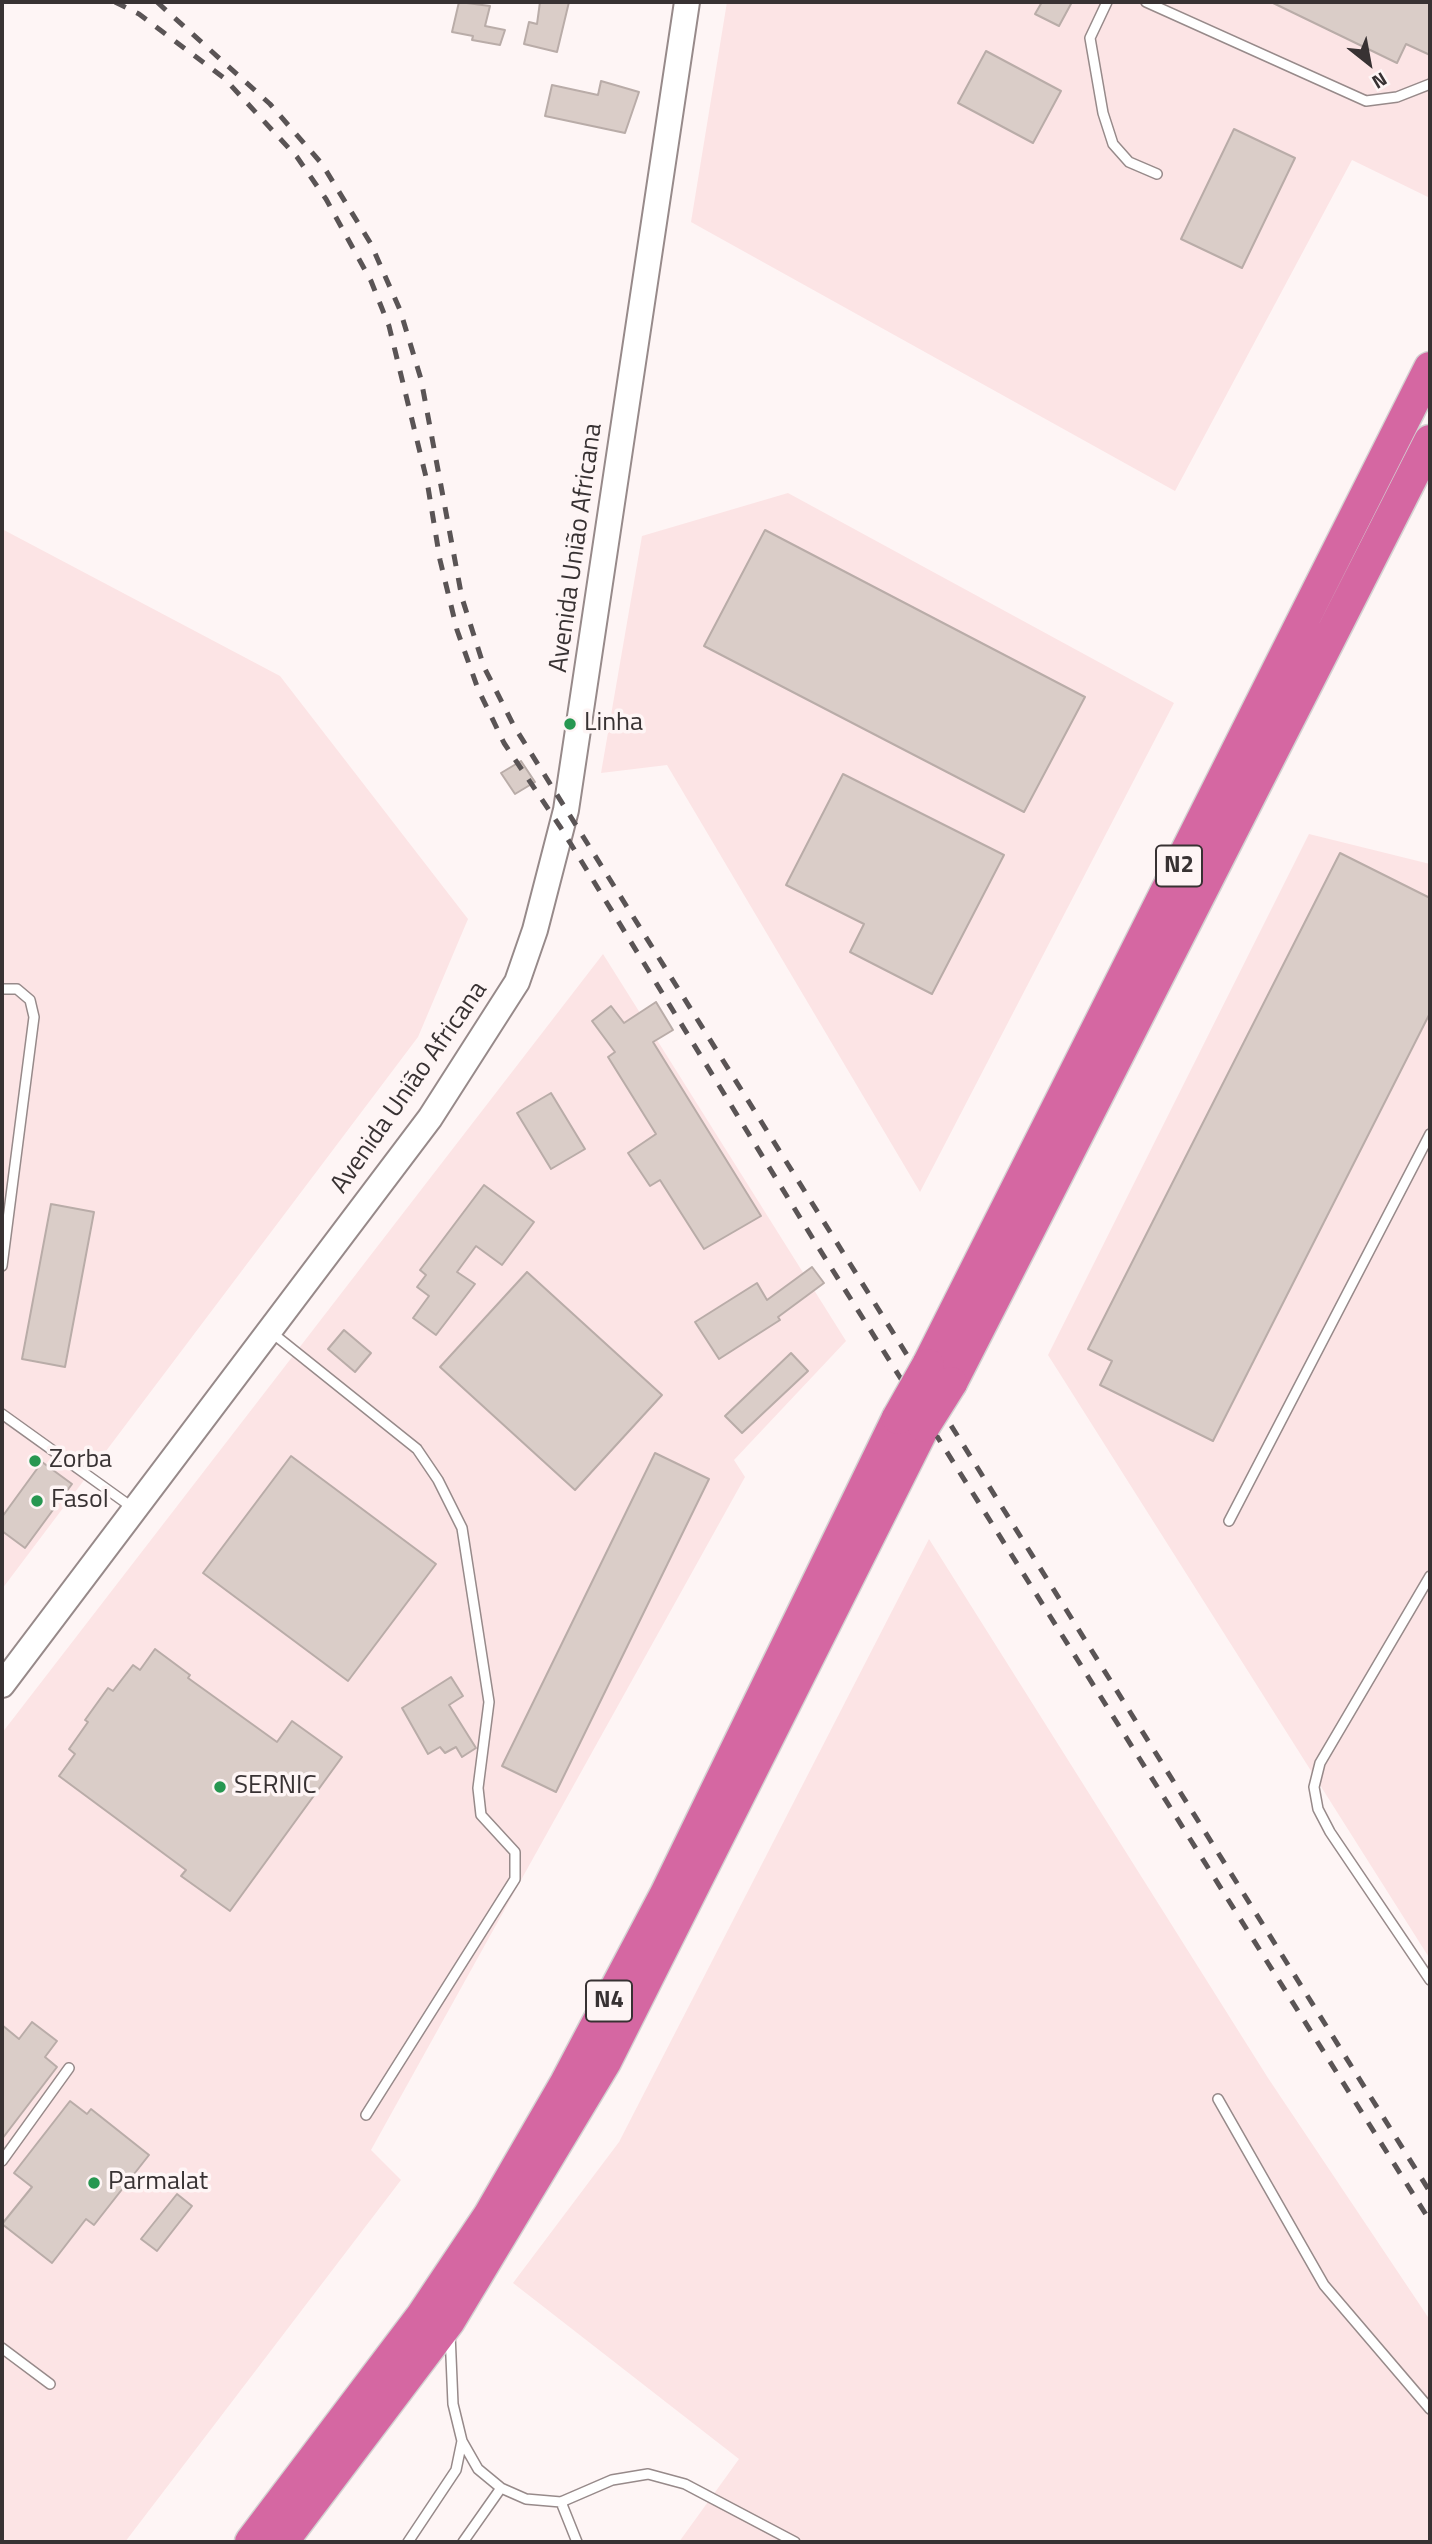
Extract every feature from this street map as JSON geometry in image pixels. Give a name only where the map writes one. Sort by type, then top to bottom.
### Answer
[{"type":"highway","name":"N2","points":[[939,1374],[1430,368]]},
{"type":"highway","name":"N2","points":[[974,1338],[1430,441]]},
{"type":"highway","name":"N4","points":[[251,2542],[422,2316],[489,2216],[566,2083],[911,1422],[939,1374],[974,1338]]},
{"type":"highway","name":"N4","points":[[282,2542],[449,2321],[605,2062],[911,1422]]},
{"type":"main road","name":"Avenida União Africana","points":[[2,1685],[430,1118],[494,1023],[517,982],[535,930],[566,810],[584,705],[687,2]]},
{"type":"lane","points":[[1107,2],[1090,38],[1103,113],[1113,144],[1129,162],[1157,174]]},
{"type":"lane","points":[[1146,2],[1366,101],[1397,97],[1430,84]]},
{"type":"lane","points":[[2,989],[17,989],[30,1000],[34,1017],[2,1266]]},
{"type":"lane","points":[[1229,1521],[1430,1133]]},
{"type":"lane","points":[[271,1332],[417,1449],[438,1480],[462,1528],[489,1702],[478,1787],[481,1815],[514,1852],[515,1878],[366,2116]]},
{"type":"lane","points":[[2,1414],[135,1509]]},
{"type":"lane","points":[[1430,1576],[1320,1763],[1314,1787],[1318,1809],[1331,1832],[1430,1980]]},
{"type":"lane","points":[[2,2161],[69,2068]]},
{"type":"lane","points":[[1218,2099],[1324,2285],[1430,2410]]},
{"type":"lane","points":[[449,2321],[453,2404],[462,2441],[478,2469],[500,2488],[526,2499],[561,2501],[612,2480],[648,2474],[685,2484],[795,2542]]},
{"type":"lane","points":[[2,2348],[50,2384]]},
{"type":"lane","points":[[408,2542],[456,2470],[462,2441]]},
{"type":"lane","points":[[463,2542],[500,2488]]},
{"type":"lane","points":[[561,2501],[577,2542]]},
{"type":"shaded area","points":[[727,2],[1430,2],[1430,198],[1352,160],[1175,491],[691,222]]},
{"type":"shaded area","points":[[788,493],[1174,703],[920,1192],[667,765],[601,773],[642,536]]},
{"type":"shaded area","points":[[2,529],[280,676],[468,919],[418,1037],[2,1589]]},
{"type":"shaded area","points":[[1309,834],[1430,864],[1430,1959],[1048,1355]]},
{"type":"shaded area","points":[[603,954],[846,1341],[734,1460],[745,1477],[371,2150],[401,2180],[125,2542],[2,2542],[2,1733]]},
{"type":"shaded area","points":[[929,1539],[1268,2078],[1430,2320],[1430,2542],[679,2542],[739,2459],[513,2283],[619,2142]]},
{"type":"building","points":[[459,2],[490,6],[485,26],[505,30],[500,45],[472,40],[473,36],[452,32]]},
{"type":"building","points":[[540,2],[569,2],[557,52],[524,44],[529,22],[537,24]]},
{"type":"building","points":[[1042,2],[1072,2],[1059,26],[1035,14]]},
{"type":"building","points":[[1271,2],[1430,2],[1430,55],[1406,44],[1397,63]]},
{"type":"building","points":[[986,51],[1061,91],[1033,143],[958,103]]},
{"type":"building","points":[[601,81],[639,92],[625,133],[545,116],[552,85],[598,95]]},
{"type":"building","points":[[1234,129],[1295,158],[1242,268],[1181,239]]},
{"type":"building","points":[[765,530],[1085,697],[1024,812],[704,646]]},
{"type":"building","points":[[521,761],[535,782],[515,794],[501,773]]},
{"type":"building","points":[[843,774],[1004,855],[932,994],[850,952],[864,924],[786,885]]},
{"type":"building","points":[[1340,853],[1430,898],[1430,1013],[1213,1441],[1100,1385],[1112,1361],[1088,1349]]},
{"type":"building","points":[[656,1002],[673,1030],[653,1042],[761,1216],[704,1249],[660,1180],[650,1186],[628,1153],[656,1134],[608,1057],[615,1052],[592,1021],[611,1006],[624,1023]]},
{"type":"building","points":[[551,1093],[585,1149],[551,1169],[517,1113]]},
{"type":"building","points":[[484,1185],[534,1222],[502,1265],[476,1246],[457,1272],[475,1284],[436,1335],[413,1318],[429,1296],[417,1287],[426,1275],[420,1270]]},
{"type":"building","points":[[51,1204],[94,1212],[65,1367],[22,1359]]},
{"type":"building","points":[[812,1267],[824,1283],[778,1317],[780,1320],[719,1359],[695,1322],[757,1283],[767,1300]]},
{"type":"building","points":[[527,1272],[662,1395],[575,1490],[440,1367]]},
{"type":"building","points":[[344,1330],[371,1353],[355,1372],[328,1349]]},
{"type":"building","points":[[791,1353],[808,1371],[742,1433],[725,1416]]},
{"type":"building","points":[[655,1453],[709,1479],[556,1792],[502,1766]]},
{"type":"building","points":[[291,1456],[436,1564],[348,1681],[203,1573]]},
{"type":"building","name":"Fasol","points":[[42,1462],[72,1484],[25,1548],[2,1531],[2,1517]]},
{"type":"building","name":"SERNIC","points":[[155,1649],[190,1675],[188,1678],[277,1742],[292,1721],[342,1757],[230,1911],[181,1876],[186,1870],[59,1776],[75,1754],[69,1749],[88,1722],[85,1720],[108,1688],[113,1691],[133,1665],[140,1670]]},
{"type":"building","points":[[451,1677],[463,1696],[449,1705],[476,1748],[462,1757],[456,1747],[445,1753],[440,1747],[428,1754],[402,1708]]},
{"type":"building","points":[[32,2022],[57,2041],[45,2057],[57,2067],[2,2139],[2,2025],[19,2039]]},
{"type":"building","name":"Parmalat","points":[[70,2101],[87,2114],[91,2109],[149,2155],[94,2225],[86,2219],[52,2263],[2,2224],[32,2187],[14,2173]]},
{"type":"building","points":[[177,2194],[192,2206],[157,2251],[141,2239]]},
{"type":"railway","points":[[115,2],[139,14],[224,78],[297,157],[326,199],[371,281],[389,326],[427,481],[440,560],[457,630],[478,689],[504,743],[561,828],[815,1242],[1430,2221]]},
{"type":"railway","points":[[157,2],[270,104],[322,164],[371,244],[400,310],[421,379],[462,598],[484,667],[514,726],[1430,2192]]},
{"type":"place","name":"Linha","points":[[570,724]]},
{"type":"place","name":"Zorba","points":[[35,1461]]},
{"type":"place","name":"Fasol","points":[[37,1501]]},
{"type":"place","name":"SERNIC","points":[[220,1787]]},
{"type":"place","name":"Parmalat","points":[[94,2183]]}]
